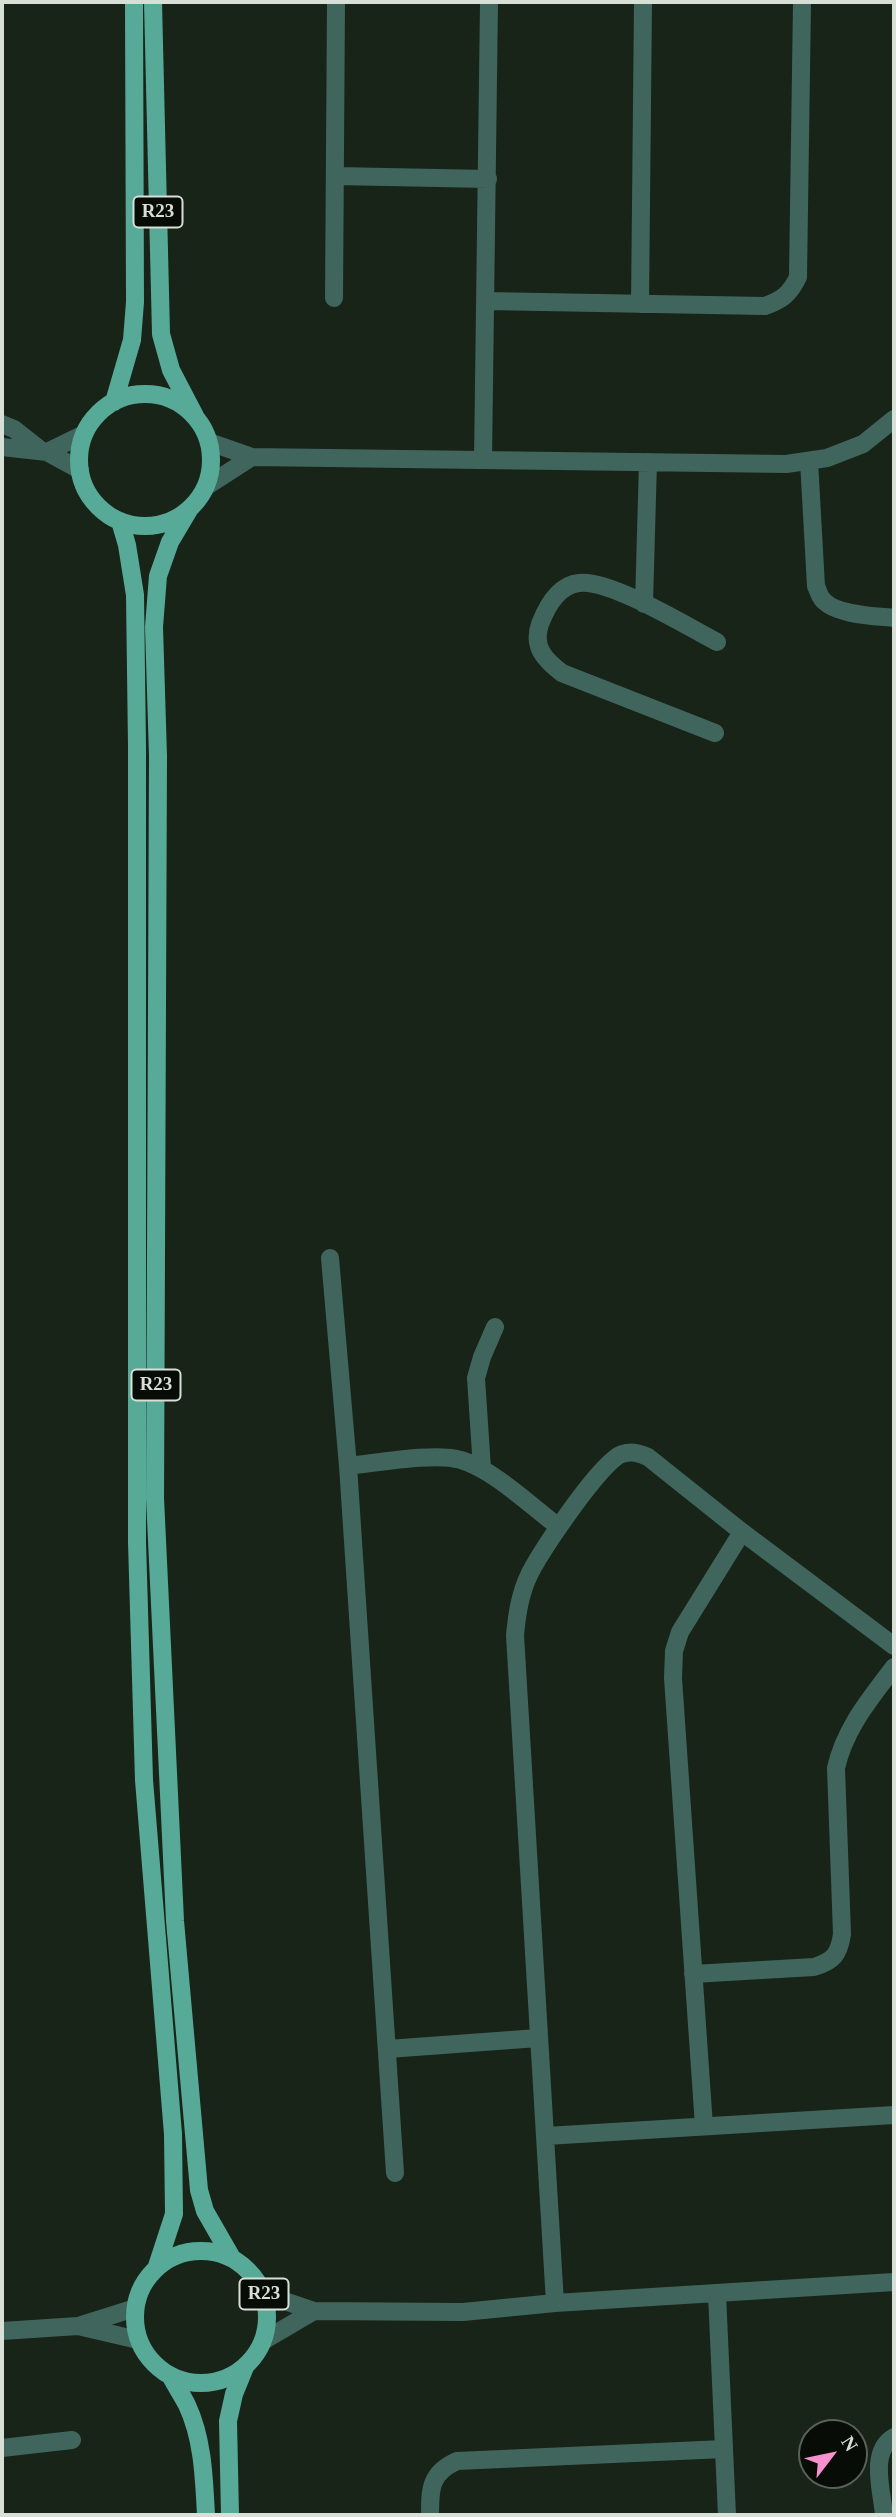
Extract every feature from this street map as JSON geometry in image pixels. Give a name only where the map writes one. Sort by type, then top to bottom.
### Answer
[{"type":"main road","name":"R23","points":[[114,402],[132,340],[135,302],[135,2]]},
{"type":"main road","name":"R23","points":[[153,2],[161,334],[171,370],[209,442],[211,464],[207,486],[170,542],[158,576],[154,627],[158,756],[155,1498],[175,1921],[199,2190],[205,2211],[232,2258]]},
{"type":"main road","name":"R23","points":[[114,402],[127,396],[156,394],[171,398],[195,416]]},
{"type":"main road","points":[[114,402],[96,415],[84,434],[79,452],[80,470],[89,495],[98,506],[120,521],[149,527],[177,519],[190,510]]},
{"type":"main road","name":"R23","points":[[120,521],[135,595],[136,1542],[143,1767],[173,2134],[175,2189],[174,2214],[157,2266]]},
{"type":"main road","name":"R23","points":[[138,2340],[135,2308],[146,2278],[170,2257],[186,2251],[218,2252],[232,2258],[256,2279],[264,2294],[267,2325],[263,2341]]},
{"type":"main road","points":[[138,2340],[156,2366],[170,2375],[192,2382],[216,2382],[232,2376],[256,2355],[263,2341]]},
{"type":"main road","points":[[230,2515],[228,2421],[234,2394],[245,2367]]},
{"type":"main road","points":[[170,2375],[187,2405],[196,2431],[203,2471],[206,2515]]},
{"type":"street","points":[[334,298],[336,2]]},
{"type":"street","points":[[483,460],[489,2]]},
{"type":"street","points":[[640,304],[643,2]]},
{"type":"street","points":[[486,301],[765,306],[781,300],[792,291],[798,277],[802,2]]},
{"type":"street","points":[[336,176],[488,179]]},
{"type":"street","points":[[209,442],[252,457],[786,464],[827,458],[863,444],[894,419]]},
{"type":"street","points":[[2,424],[80,470]]},
{"type":"street","points":[[2,447],[45,451],[84,434]]},
{"type":"street","points":[[207,486],[252,457]]},
{"type":"street","points":[[809,461],[816,586],[823,601],[835,608],[854,613],[894,618]]},
{"type":"street","points":[[644,604],[648,462]]},
{"type":"street","points":[[715,733],[562,673],[544,659],[537,640],[540,625],[552,601],[562,590],[577,583],[593,583],[644,604],[717,642]]},
{"type":"street","points":[[330,1258],[348,1466],[395,2173]]},
{"type":"street","points":[[482,1469],[476,1378],[495,1327]]},
{"type":"street","points":[[555,2303],[515,1636],[518,1605],[530,1574],[559,1527],[608,1462],[620,1454],[635,1452],[648,1457],[742,1532],[894,1646]]},
{"type":"street","points":[[348,1466],[436,1458],[460,1459],[482,1469],[559,1527]]},
{"type":"street","points":[[704,2126],[673,1678],[674,1651],[680,1632],[742,1532]]},
{"type":"street","points":[[693,1974],[814,1968],[830,1962],[840,1951],[842,1934],[836,1768],[849,1730],[894,1667]]},
{"type":"street","points":[[388,2049],[538,2038]]},
{"type":"street","points":[[546,2136],[894,2115]]},
{"type":"street","points":[[264,2294],[314,2312],[463,2312],[555,2303],[894,2282]]},
{"type":"street","points":[[717,2294],[727,2515]]},
{"type":"street","points":[[2,2331],[78,2326],[135,2308]]},
{"type":"street","points":[[263,2341],[314,2312]]},
{"type":"street","points":[[78,2326],[138,2340]]},
{"type":"street","points":[[884,2515],[880,2450],[894,2437]]},
{"type":"street","points":[[2,2448],[72,2440]]},
{"type":"street","points":[[430,2515],[430,2495],[434,2479],[444,2467],[457,2462],[724,2449]]}]
